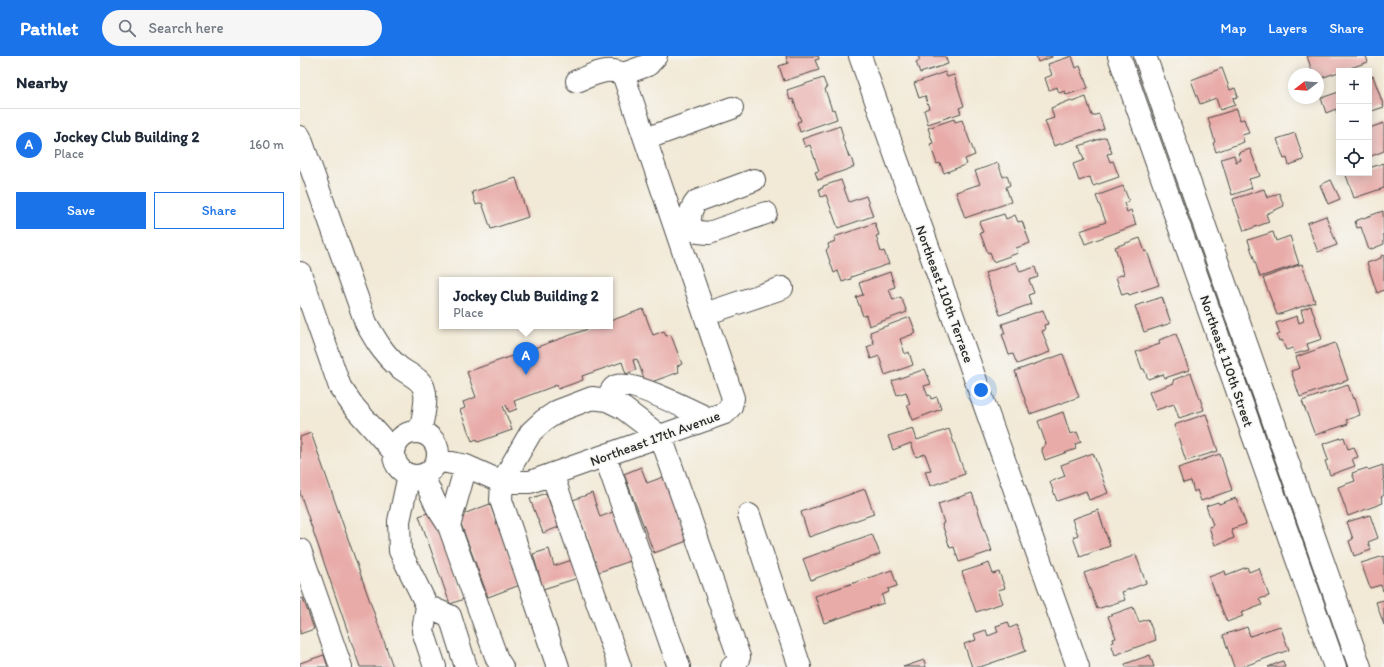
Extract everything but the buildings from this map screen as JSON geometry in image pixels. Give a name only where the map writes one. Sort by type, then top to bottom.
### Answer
[{"type":"street","points":[[577,81],[606,70],[615,70],[622,74],[648,65],[656,56]]},
{"type":"street","name":"Northeast 110th Terrace","points":[[860,56],[1078,667]]},
{"type":"street","name":"Northeast 110th Street","points":[[1119,56],[1335,667]]},
{"type":"street","name":"Northeast 110th Street","points":[[1145,56],[1360,667]]},
{"type":"street","name":"Northeast 17th Avenue","points":[[502,482],[530,482],[725,413],[731,406],[733,398],[705,314],[683,228],[645,139],[622,74]]},
{"type":"street","points":[[645,139],[732,108]]},
{"type":"street","points":[[300,137],[366,322],[379,346],[399,367],[419,381],[424,389],[425,397],[420,432]]},
{"type":"street","points":[[754,180],[698,201],[692,207],[683,228],[709,233],[766,213]]},
{"type":"street","points":[[300,273],[340,387],[354,407],[394,452]]},
{"type":"street","points":[[705,314],[782,288]]},
{"type":"street","points":[[1220,340],[1242,332]]},
{"type":"street","points":[[607,400],[612,388],[625,384],[639,388],[709,419]]},
{"type":"street","points":[[558,667],[501,500],[502,482],[531,432],[543,420],[558,411],[592,398],[607,400],[623,408],[661,436],[739,657],[735,665],[732,667]]},
{"type":"street","points":[[420,432],[433,439],[437,446],[439,453],[435,467],[430,472],[416,475],[402,472],[395,459],[394,452],[396,445],[406,434],[420,432]]},
{"type":"street","points":[[605,456],[679,667]]},
{"type":"street","points":[[438,460],[466,466],[502,482]]},
{"type":"street","points":[[449,526],[466,466]]},
{"type":"street","points":[[552,474],[620,667]]},
{"type":"street","points":[[416,475],[449,526],[502,667]]},
{"type":"street","points":[[416,475],[399,522],[400,551],[427,606],[423,631],[435,667]]},
{"type":"street","points":[[749,515],[800,667]]},
{"type":"street","points":[[301,557],[341,667]]},
{"type":"street","points":[[427,606],[450,616],[466,667]]},
{"type":"place","name":"Jockey Club Building 2","points":[[526,375]]}]
